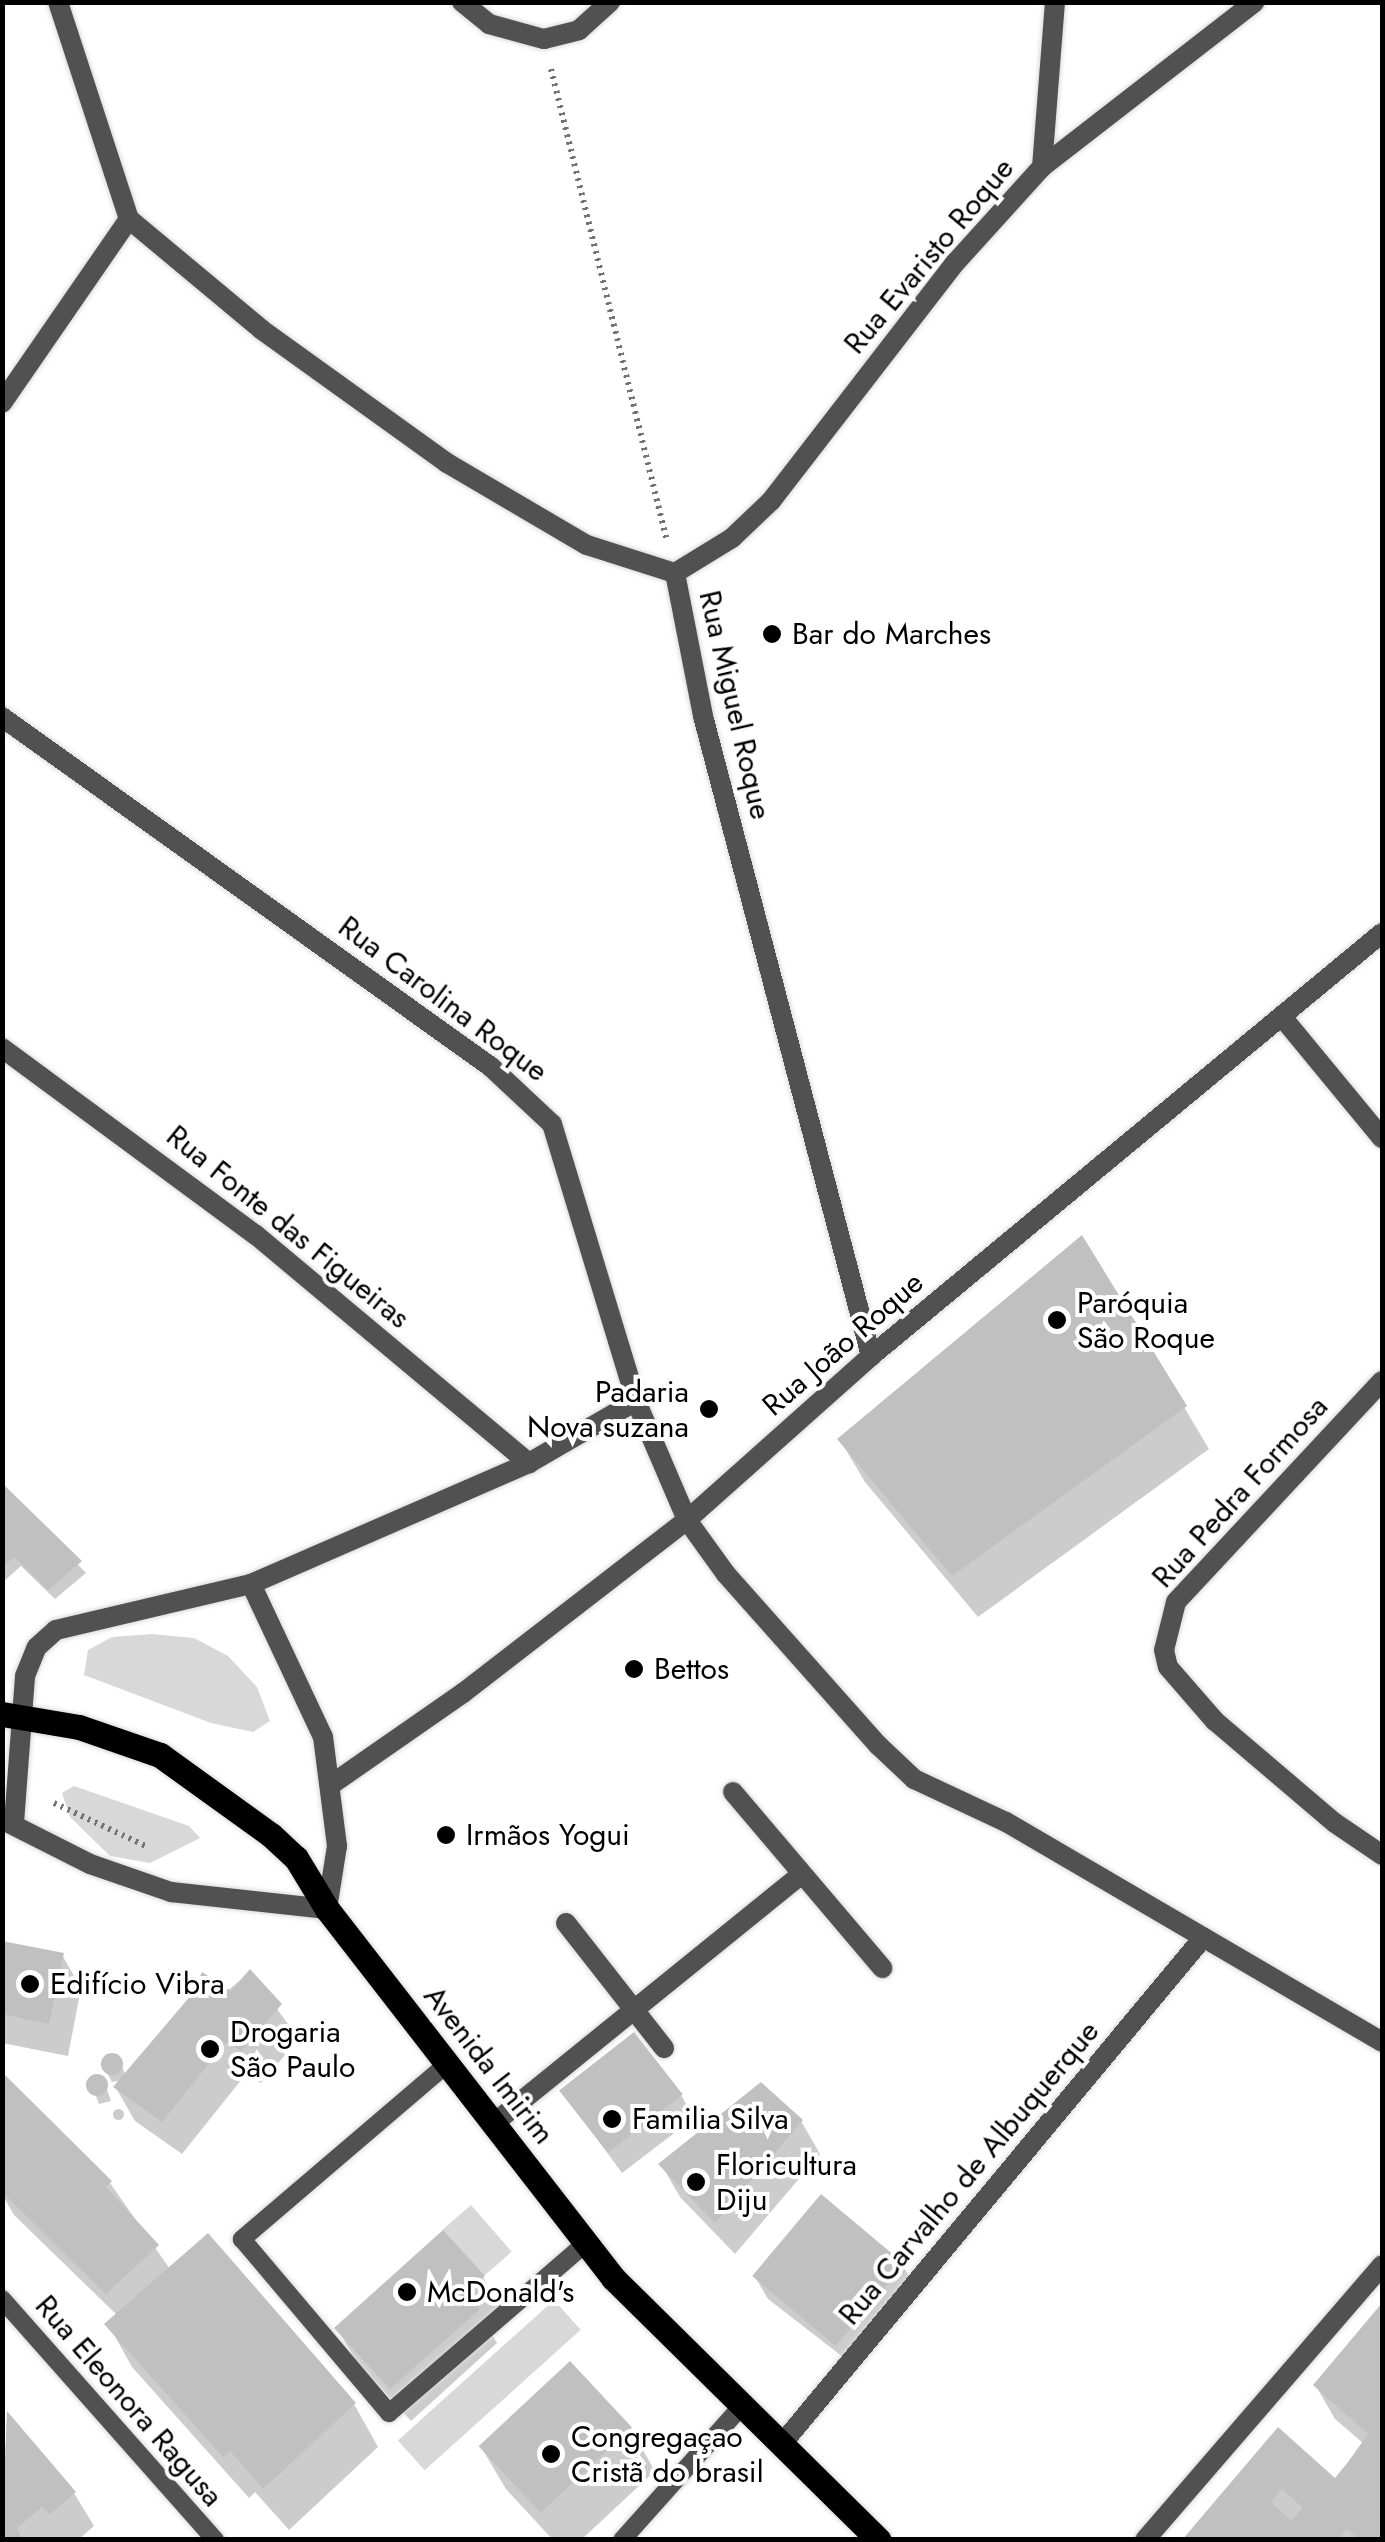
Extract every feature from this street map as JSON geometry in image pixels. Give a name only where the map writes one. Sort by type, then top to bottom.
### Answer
[{"type":"main road","name":"Avenida Imirim","points":[[11,1714],[160,1755],[272,1835],[296,1858],[327,1909],[586,2243],[741,2406],[879,2540]]},
{"type":"street","points":[[2,403],[129,218],[58,2]]},
{"type":"street","points":[[462,2],[490,24],[544,39],[579,30],[610,2]]},
{"type":"street","points":[[1042,167],[1055,2]]},
{"type":"street","name":"Rua Evaristo Roque","points":[[675,574],[732,538],[771,500],[955,263],[1042,167],[1255,2]]},
{"type":"street","name":"Rua Miguel Roque","points":[[129,218],[262,330],[447,463],[587,545],[675,574],[703,716],[871,1356]]},
{"type":"street","name":"Rua Carolina Roque","points":[[2,717],[529,1098],[552,1124],[636,1401],[687,1520],[726,1574],[914,1780],[1006,1822],[1382,2042]]},
{"type":"street","name":"Rua João Roque","points":[[332,1784],[448,1704],[687,1520],[871,1356],[1382,934]]},
{"type":"street","points":[[1284,1018],[1382,1138]]},
{"type":"street","name":"Rua Fonte das Figueiras","points":[[2,1048],[256,1235],[530,1463]]},
{"type":"street","name":"Rua Pedra Formosa","points":[[1382,1381],[1176,1602],[1164,1650],[1168,1667],[1215,1721],[1334,1824],[1382,1855]]},
{"type":"street","points":[[252,1584],[309,1702],[332,1784],[337,1846],[327,1909],[172,1892],[90,1864],[8,1821],[11,1714],[30,1662],[56,1630],[252,1584],[530,1463],[636,1401]]},
{"type":"street","points":[[733,1792],[800,1876],[882,1968]]},
{"type":"street","points":[[494,2124],[800,1876]]},
{"type":"street","points":[[566,1923],[664,2048]]},
{"type":"street","name":"Rua Carvalho de Albuquerque","points":[[782,2445],[1202,1939]]},
{"type":"street","points":[[1145,2540],[1382,2265]]},
{"type":"lane","points":[[448,2064],[242,2239],[389,2412],[586,2243]]},
{"type":"lane","name":"Rua Eleonora Ragusa","points":[[2,2298],[214,2540]]},
{"type":"lane","points":[[627,2538],[741,2406]]},
{"type":"path","points":[[544,39],[675,574]]},
{"type":"path","points":[[54,1802],[154,1852]]},
{"type":"shaded area","points":[[152,1634],[194,1638],[228,1656],[257,1687],[270,1721],[253,1732],[211,1723],[84,1675],[88,1650],[112,1637]]},
{"type":"shaded area","points":[[74,1786],[189,1826],[200,1838],[150,1863],[110,1856],[70,1817],[62,1793]]},
{"type":"shaded area","points":[[471,2205],[512,2252],[483,2277],[442,2230]]},
{"type":"shaded area","points":[[554,2300],[581,2330],[425,2470],[398,2441]]},
{"type":"building","name":"Paróquia São Roque","points":[[1082,1235],[1187,1406],[952,1576],[837,1439]]},
{"type":"building","points":[[2,1483],[82,1561],[48,1590],[14,1557],[2,1567]]},
{"type":"building","name":"Edifício Vibra","points":[[2,1941],[64,1953],[49,2024],[2,2014]]},
{"type":"building","points":[[250,1969],[282,2004],[241,2051],[226,2042],[162,2122],[113,2087],[192,1994],[202,1972],[231,1991]]},
{"type":"building","points":[[634,2032],[683,2094],[608,2153],[559,2090]]},
{"type":"building","points":[[108,2053],[116,2053],[123,2064],[116,2075],[108,2075],[101,2068],[101,2060]]},
{"type":"building","points":[[97,2074],[105,2077],[105,2093],[97,2096],[89,2093],[86,2085],[89,2077]]},
{"type":"building","points":[[5,2075],[112,2181],[106,2187],[159,2245],[106,2294],[2,2192]]},
{"type":"building","points":[[761,2082],[803,2120],[715,2223],[658,2164]]},
{"type":"building","points":[[821,2194],[904,2264],[836,2346],[752,2276]]},
{"type":"building","points":[[443,2230],[485,2276],[466,2293],[480,2309],[390,2389],[334,2328]]},
{"type":"building","points":[[208,2233],[356,2403],[263,2489],[230,2451],[224,2458],[104,2324]]},
{"type":"building","points":[[1382,2303],[1382,2540],[1360,2540],[1347,2529],[1337,2540],[1182,2540],[1278,2427],[1335,2478],[1368,2434],[1313,2385]],"holes":[[[1282,2489],[1303,2508],[1291,2521],[1271,2502]]]},
{"type":"building","points":[[570,2361],[632,2428],[541,2513],[479,2446]]},
{"type":"building","points":[[7,2411],[76,2492],[49,2515],[42,2507],[17,2528],[22,2540],[2,2540]]},
{"type":"place","name":"Bar do Marches","points":[[772,634]]},
{"type":"place","name":"Paróquia São Roque","points":[[1057,1320]]},
{"type":"place","name":"Padaria Nova suzana","points":[[709,1409]]},
{"type":"place","name":"Bettos","points":[[634,1669]]},
{"type":"place","name":"Irmãos Yogui","points":[[446,1835]]},
{"type":"place","name":"Edifício Vibra","points":[[30,1984]]},
{"type":"place","name":"Drogaria São Paulo","points":[[210,2049]]},
{"type":"place","name":"Familia Silva","points":[[612,2119]]},
{"type":"place","name":"Floricultura Diju","points":[[696,2182]]},
{"type":"place","name":"McDonald's","points":[[407,2292]]},
{"type":"place","name":"Congregaçao Cristã do brasil","points":[[551,2454]]}]
